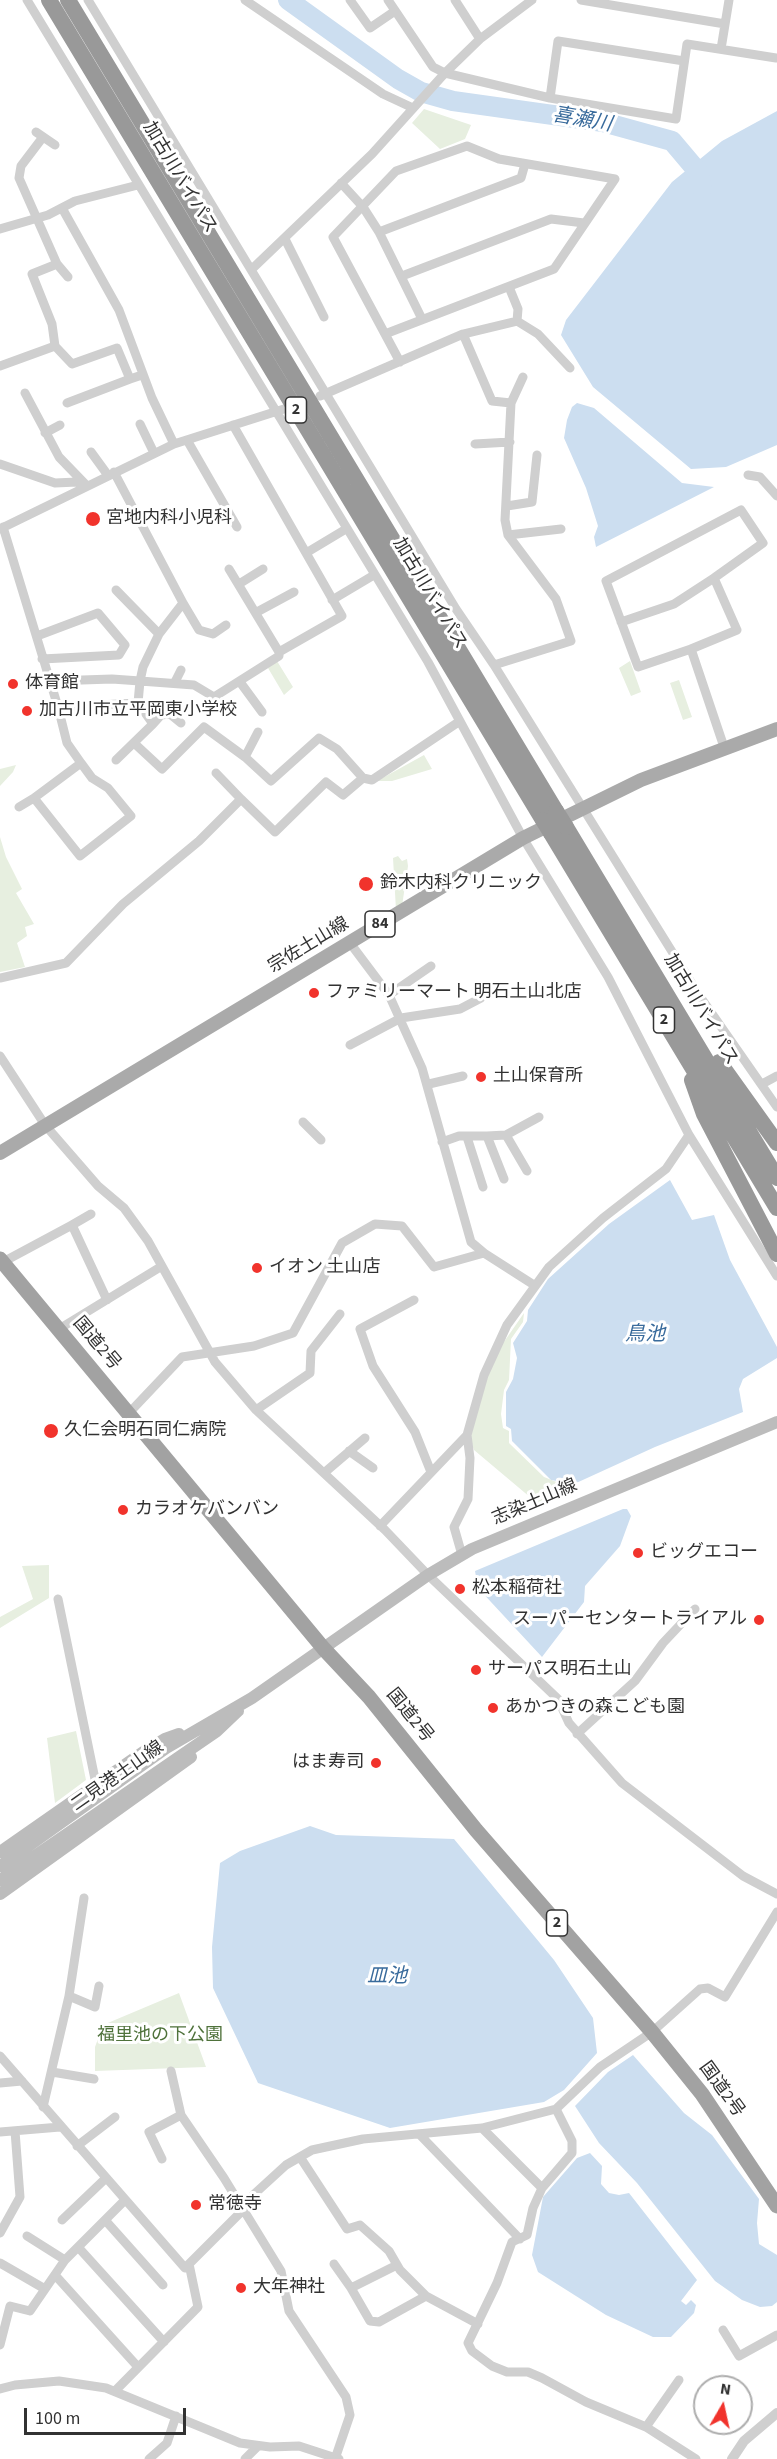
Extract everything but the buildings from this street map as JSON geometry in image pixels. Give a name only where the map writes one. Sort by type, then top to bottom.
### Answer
[{"type":"highway","name":"加古川バイパス","points":[[49,0],[554,823],[680,1012],[777,1178]]},
{"type":"highway","name":"加古川バイパス","points":[[68,0],[554,823],[683,1051],[777,1208]]},
{"type":"highway","points":[[680,1012],[777,1143]]},
{"type":"highway","points":[[683,1051],[704,1114],[777,1254]]},
{"type":"highway","name":"国道2号","points":[[2,1261],[324,1649],[369,1697],[476,1830],[652,2032],[702,2094],[777,2206]]},
{"type":"main road","name":"宗佐土山線","points":[[0,1153],[523,838],[641,780],[777,729]]},
{"type":"main road","name":"志染土山線","points":[[324,1649],[428,1575],[462,1555],[777,1422]]},
{"type":"main road","name":"二見港土山線","points":[[0,1866],[196,1728],[252,1698],[324,1649]]},
{"type":"main road","name":"二見港土山線","points":[[0,1880],[217,1731],[252,1698]]},
{"type":"main road","points":[[0,1852],[96,1784],[165,1739],[196,1728]]},
{"type":"main road","points":[[0,1894],[170,1773],[217,1731]]},
{"type":"street","points":[[27,0],[138,185],[280,411],[346,529],[460,721],[523,838],[608,976],[689,1135],[777,1276]]},
{"type":"street","points":[[88,0],[456,609],[494,665],[699,995],[777,1107]]},
{"type":"street","points":[[245,0],[383,93],[416,105]]},
{"type":"street","points":[[350,0],[370,28],[395,11]]},
{"type":"street","points":[[388,0],[433,67],[445,73],[549,98],[676,119],[687,44],[776,58]]},
{"type":"street","points":[[455,0],[480,39]]},
{"type":"street","points":[[581,0],[627,3],[725,24]]},
{"type":"street","points":[[721,49],[729,0]]},
{"type":"street","points":[[252,269],[341,183],[445,73],[480,39],[525,2]]},
{"type":"street","points":[[549,98],[558,41],[684,61]]},
{"type":"street","points":[[55,145],[40,134],[21,166],[19,178],[57,264],[68,277]]},
{"type":"street","points":[[385,334],[554,269],[615,179],[500,159],[467,146],[396,171],[333,237],[400,362]]},
{"type":"street","points":[[379,232],[520,178],[525,164]]},
{"type":"street","points":[[341,183],[363,207],[379,232],[422,319]]},
{"type":"street","points":[[0,229],[38,218],[75,201],[138,185]]},
{"type":"street","points":[[62,208],[119,310],[142,375],[174,444]]},
{"type":"street","points":[[402,276],[551,219],[584,223]]},
{"type":"street","points":[[285,239],[324,317]]},
{"type":"street","points":[[57,264],[30,269],[52,324],[55,346],[72,364],[117,348],[130,379]]},
{"type":"street","points":[[509,287],[518,309],[517,321]]},
{"type":"street","points":[[324,394],[464,334],[517,321],[538,334],[570,368]]},
{"type":"street","points":[[464,334],[492,401],[511,403]]},
{"type":"street","points":[[0,366],[55,346]]},
{"type":"street","points":[[67,403],[142,375]]},
{"type":"street","points":[[494,665],[571,641],[556,600],[508,536],[505,520],[511,403],[523,377]]},
{"type":"street","points":[[25,393],[59,458],[87,486]]},
{"type":"street","points":[[34,798],[80,856],[131,816],[108,788],[92,778],[67,743],[52,681],[42,659],[37,636],[2,528],[110,473],[174,444],[280,411]]},
{"type":"street","points":[[140,424],[154,453]]},
{"type":"street","points":[[45,433],[60,425]]},
{"type":"street","points":[[52,681],[112,679],[175,682],[194,685],[214,697],[279,656],[279,652],[342,616],[233,425]]},
{"type":"street","points":[[188,440],[237,527]]},
{"type":"street","points":[[475,444],[510,442]]},
{"type":"street","points":[[91,452],[110,473],[199,630],[213,634],[226,625]]},
{"type":"street","points":[[507,506],[532,502],[537,455]]},
{"type":"street","points":[[0,464],[56,483],[77,482],[87,486]]},
{"type":"street","points":[[748,475],[760,477],[777,496]]},
{"type":"street","points":[[621,622],[674,604],[763,543],[741,510],[606,581],[621,622],[638,667],[691,650],[737,630],[714,578]]},
{"type":"street","points":[[306,553],[346,529]]},
{"type":"street","points":[[508,536],[561,529]]},
{"type":"street","points":[[238,584],[263,568]]},
{"type":"street","points":[[229,569],[279,652]]},
{"type":"street","points":[[332,600],[374,575]]},
{"type":"street","points":[[116,590],[159,634]]},
{"type":"street","points":[[256,612],[294,592]]},
{"type":"street","points":[[153,724],[138,703],[143,667],[159,634],[183,603]]},
{"type":"street","points":[[37,636],[98,612],[125,645],[119,655],[42,659]]},
{"type":"street","points":[[691,650],[725,750]]},
{"type":"street","points":[[175,682],[180,670]]},
{"type":"street","points":[[240,682],[262,712]]},
{"type":"street","points":[[58,706],[138,703]]},
{"type":"street","points":[[116,760],[161,715],[170,714],[182,723]]},
{"type":"street","points":[[134,743],[162,769],[204,727],[245,757],[271,781],[319,738],[336,750],[363,778],[372,780],[460,721]]},
{"type":"street","points":[[245,757],[258,732]]},
{"type":"street","points":[[20,807],[81,763]]},
{"type":"street","points":[[216,773],[275,832],[326,782],[342,795],[363,778]]},
{"type":"street","points":[[0,978],[66,963],[123,904],[199,842],[241,799]]},
{"type":"street","points":[[350,943],[389,995],[429,1084],[442,1142],[471,1242],[534,1286]]},
{"type":"street","points":[[389,995],[431,966]]},
{"type":"street","points":[[350,1045],[401,1018],[460,1010],[481,998]]},
{"type":"street","points":[[0,1056],[45,1125],[98,1186],[124,1208],[148,1241],[210,1352],[256,1410],[381,1526],[428,1575],[558,1700],[568,1723],[622,1783],[743,1876],[777,1894]]},
{"type":"street","points":[[429,1084],[463,1076]]},
{"type":"street","points":[[762,1084],[777,1076]]},
{"type":"street","points":[[442,1142],[459,1136],[506,1135],[540,1117]]},
{"type":"street","points":[[303,1122],[321,1140]]},
{"type":"street","points":[[506,1135],[527,1171]]},
{"type":"street","points":[[381,1526],[466,1435],[488,1366],[507,1325],[534,1286],[549,1267],[603,1218],[666,1169],[689,1135]]},
{"type":"street","points":[[487,1136],[504,1179]]},
{"type":"street","points":[[467,1137],[483,1187]]},
{"type":"street","points":[[2,1261],[91,1214]]},
{"type":"street","points":[[129,1413],[182,1357],[254,1346],[293,1333],[342,1243],[375,1224],[402,1226],[434,1267],[484,1253]]},
{"type":"street","points":[[72,1225],[107,1300]]},
{"type":"street","points":[[59,1329],[162,1266]]},
{"type":"street","points":[[414,1300],[360,1329],[373,1366],[415,1432],[431,1472]]},
{"type":"street","points":[[256,1410],[310,1373],[311,1351],[340,1314]]},
{"type":"street","points":[[462,1555],[454,1527],[468,1499],[470,1458],[466,1435]]},
{"type":"street","points":[[324,1473],[365,1438]]},
{"type":"street","points":[[349,1451],[373,1468]]},
{"type":"street","points":[[58,1599],[96,1784]]},
{"type":"street","points":[[577,1734],[635,1681],[663,1643],[695,1609]]},
{"type":"street","points":[[43,2107],[69,1996],[84,1898]]},
{"type":"street","points":[[0,2056],[124,2201],[185,2268],[244,2209],[251,2197],[286,2165],[312,2150],[363,2139],[421,2136],[482,2128],[556,2109],[600,2067],[652,2032],[700,1989],[708,1988],[725,1997],[777,1912]]},
{"type":"street","points":[[69,1996],[95,2007],[99,1986]]},
{"type":"street","points":[[0,2389],[15,2385],[59,2381],[115,2391],[240,2443],[258,2446],[299,2446],[336,2458],[350,2415],[346,2397],[289,2311],[281,2271],[244,2209],[180,2115],[171,2071]]},
{"type":"street","points":[[51,2072],[94,2079]]},
{"type":"street","points":[[0,2083],[22,2081]]},
{"type":"street","points":[[556,2109],[573,2141],[572,2153],[542,2188],[533,2208],[526,2235],[512,2242],[468,2343],[472,2351],[492,2366],[507,2372],[528,2372],[586,2402],[646,2427],[696,2459]]},
{"type":"street","points":[[162,2159],[149,2132],[180,2115]]},
{"type":"street","points":[[77,2146],[115,2117]]},
{"type":"street","points":[[0,2132],[60,2127]]},
{"type":"street","points":[[482,2128],[542,2188]]},
{"type":"street","points":[[2,2226],[20,2197],[15,2131]]},
{"type":"street","points":[[421,2136],[520,2239]]},
{"type":"street","points":[[300,2157],[347,2229],[360,2225],[389,2251],[397,2265],[426,2296],[478,2324]]},
{"type":"street","points":[[62,2220],[105,2179]]},
{"type":"street","points":[[0,2345],[10,2306],[30,2311],[65,2260],[124,2201]]},
{"type":"street","points":[[105,2220],[163,2285]]},
{"type":"street","points":[[27,2236],[65,2260]]},
{"type":"street","points":[[78,2247],[164,2342]]},
{"type":"street","points":[[0,2263],[45,2289]]},
{"type":"street","points":[[115,2391],[198,2307],[189,2264]]},
{"type":"street","points":[[334,2264],[370,2321],[379,2322],[426,2296]]},
{"type":"street","points":[[351,2288],[397,2265]]},
{"type":"street","points":[[55,2275],[138,2367]]},
{"type":"street","points":[[723,2330],[739,2356]]},
{"type":"street","points":[[729,2362],[777,2335]]},
{"type":"street","points":[[646,2427],[679,2380]]},
{"type":"street","points":[[732,2459],[744,2441],[777,2413]]},
{"type":"street","points":[[149,2459],[167,2443],[176,2416]]},
{"type":"street","points":[[245,2459],[258,2446]]},
{"type":"green space","points":[[424,109],[471,125],[465,139],[440,149],[412,123]]},
{"type":"green space","points":[[277,661],[293,687],[284,695],[268,668]]},
{"type":"green space","points":[[630,661],[641,692],[631,696],[619,668]]},
{"type":"green space","points":[[679,680],[692,717],[683,720],[670,683]]},
{"type":"green space","points":[[424,755],[432,769],[392,781],[377,781]]},
{"type":"green space","points":[[16,765],[13,772],[0,786],[0,769]]},
{"type":"green space","points":[[0,837],[6,857],[22,889],[16,893],[34,924],[25,927],[27,936],[17,943],[25,967],[0,972]]},
{"type":"green space","points":[[398,856],[402,861],[407,859],[408,866],[402,906],[396,910],[393,858]]},
{"type":"green space","points":[[524,1313],[523,1322],[511,1339],[509,1380],[504,1390],[501,1414],[503,1428],[509,1431],[509,1443],[544,1477],[569,1487],[537,1503],[474,1450],[469,1435],[486,1376],[499,1349]]},
{"type":"green space","points":[[49,1565],[49,1598],[0,1628],[0,1617],[33,1599],[22,1566]]},
{"type":"green space","points":[[76,1731],[86,1780],[55,1803],[47,1738]]},
{"type":"green space","name":"福里池の下公園","points":[[179,1993],[206,2067],[95,2071],[95,2047],[103,2025]]},
{"type":"water","points":[[777,111],[777,445],[726,467],[691,469],[593,387],[561,335],[566,320],[672,182],[722,141]]},
{"type":"water","points":[[577,403],[594,408],[682,483],[714,487],[596,547],[594,537],[598,526],[586,488],[564,438],[567,420],[572,407]]},
{"type":"water","name":"鳥池","points":[[670,1180],[692,1220],[714,1215],[730,1260],[777,1347],[777,1358],[743,1379],[739,1389],[743,1412],[655,1447],[574,1484],[551,1480],[512,1441],[511,1429],[506,1426],[506,1392],[513,1379],[517,1358],[513,1343],[527,1321],[528,1310],[548,1279],[609,1224]]},
{"type":"water","points":[[627,1509],[631,1516],[620,1546],[585,1586],[584,1602],[542,1657],[478,1588],[475,1571]]},
{"type":"water","name":"皿池","points":[[310,1826],[336,1835],[454,1839],[554,1960],[593,2018],[597,2053],[564,2090],[544,2102],[390,2128],[258,2083],[213,1988],[212,1947],[220,1863],[240,1851]]},
{"type":"water","points":[[633,2055],[684,2113],[712,2135],[759,2199],[757,2223],[759,2244],[777,2255],[777,2302],[772,2306],[760,2307],[742,2300],[715,2281],[637,2183],[599,2143],[575,2106],[608,2072]]},
{"type":"water","points":[[590,2153],[602,2166],[601,2184],[609,2193],[619,2195],[629,2193],[697,2280],[681,2301],[686,2305],[691,2300],[696,2305],[694,2313],[671,2337],[653,2337],[606,2315],[538,2272],[532,2255],[543,2197],[577,2158]]},
{"type":"waterway","name":"喜瀬川","points":[[288,0],[398,79],[421,92],[453,101],[603,122],[672,141],[699,173],[702,188]]},
{"type":"place","name":"宮地内科小児科","points":[[93,519]]},
{"type":"place","name":"体育館","points":[[13,684]]},
{"type":"place","name":"加古川市立平岡東小学校","points":[[27,711]]},
{"type":"place","name":"鈴木内科クリニック","points":[[366,884]]},
{"type":"place","name":"ファミリーマート 明石土山北店","points":[[314,993]]},
{"type":"place","name":"土山保育所","points":[[481,1077]]},
{"type":"place","name":"イオン 土山店","points":[[257,1268]]},
{"type":"place","name":"久仁会明石同仁病院","points":[[51,1431]]},
{"type":"place","name":"カラオケバンバン","points":[[123,1510]]},
{"type":"place","name":"ビッグエコー","points":[[638,1553]]},
{"type":"place","name":"松本稲荷社","points":[[460,1589]]},
{"type":"place","name":"スーパーセンタートライアル","points":[[759,1620]]},
{"type":"place","name":"サーパス明石土山","points":[[476,1670]]},
{"type":"place","name":"あかつきの森こども園","points":[[493,1708]]},
{"type":"place","name":"はま寿司","points":[[376,1763]]},
{"type":"place","name":"常徳寺","points":[[196,2205]]},
{"type":"place","name":"大年神社","points":[[241,2288]]}]
